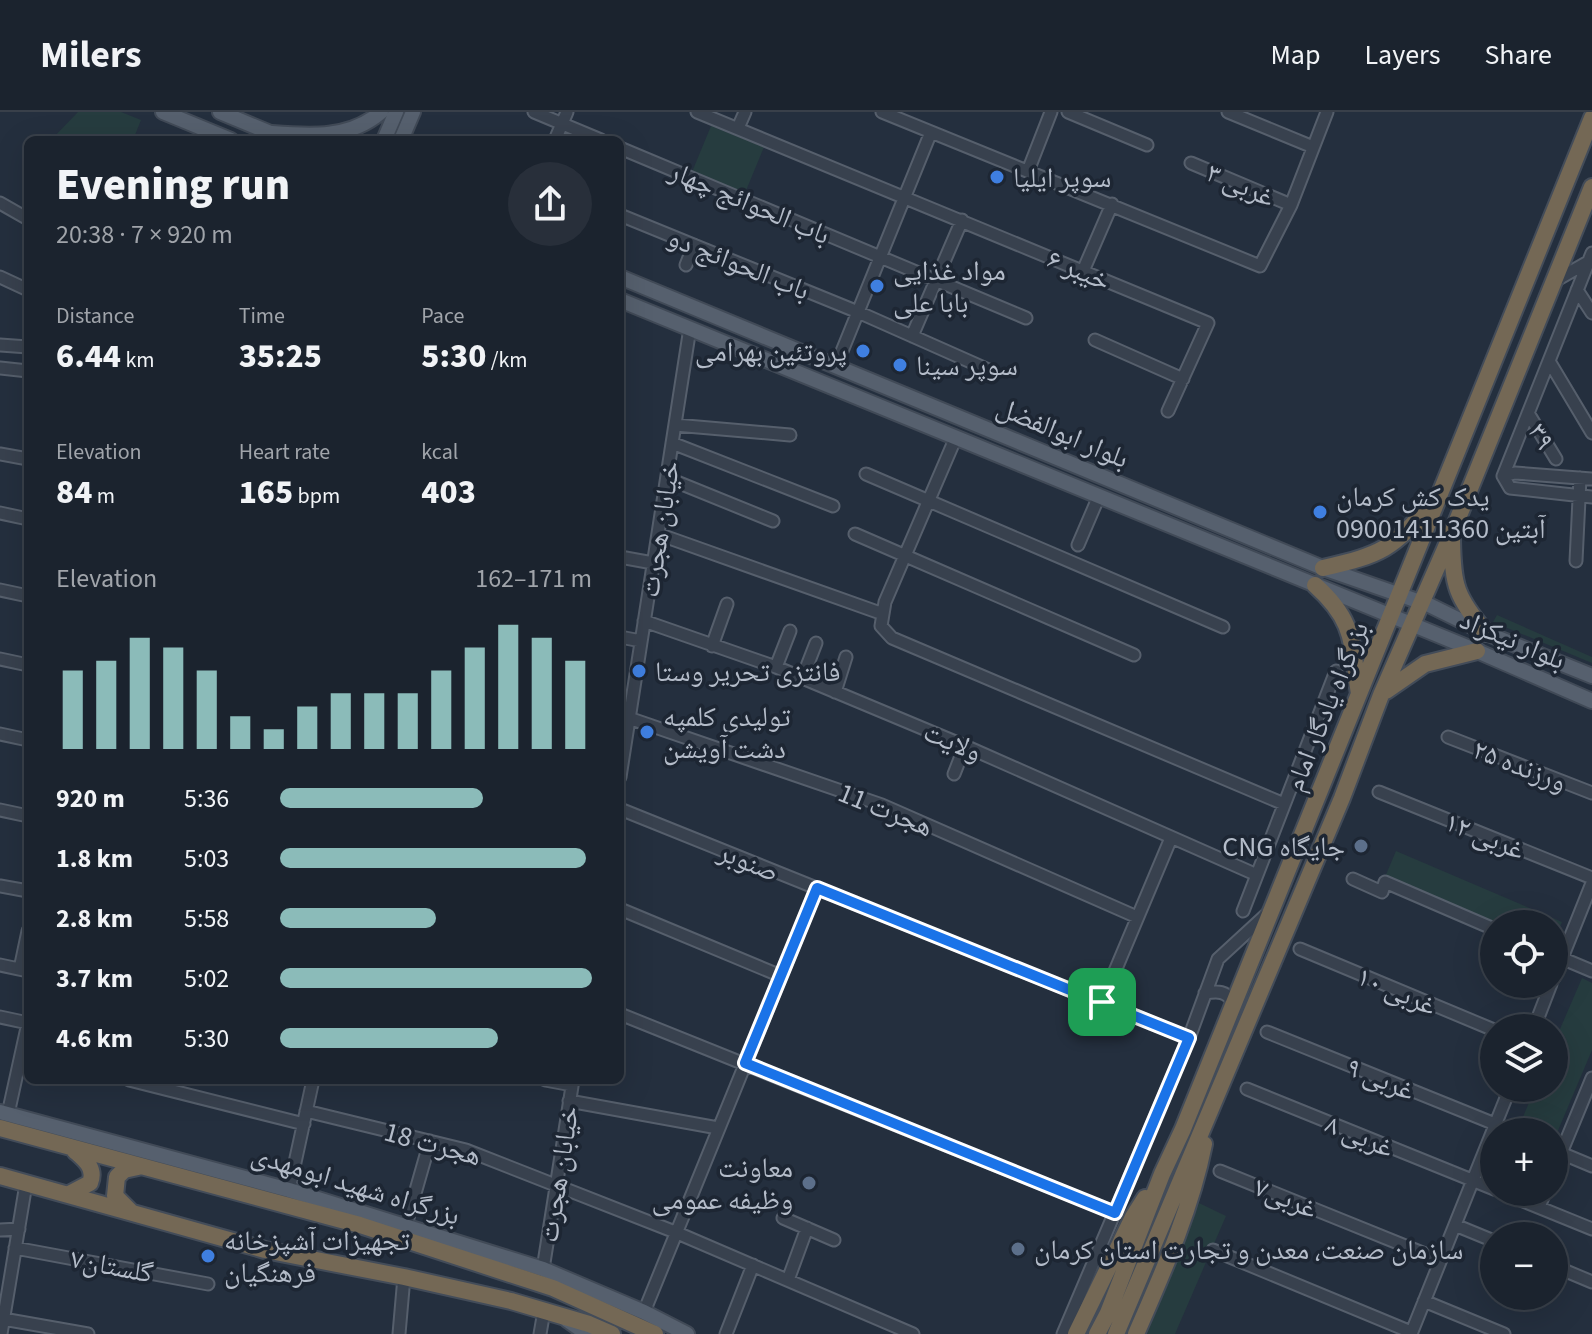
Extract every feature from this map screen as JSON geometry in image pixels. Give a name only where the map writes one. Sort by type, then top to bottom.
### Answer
[{"type":"highway","name":"بزرگراه یادگار امام","points":[[1115,1323],[1162,1174],[1592,118]]},
{"type":"highway","name":"بزرگراه یادگار امام","points":[[1115,1323],[1211,1111],[1342,798],[1381,695],[1452,533],[1592,187]]},
{"type":"highway","points":[[1323,568],[1359,560],[1387,548],[1399,540],[1441,494]]},
{"type":"highway","points":[[1452,533],[1453,578],[1466,607],[1486,633]]},
{"type":"highway","points":[[1315,585],[1344,616],[1359,696]]},
{"type":"highway","points":[[1381,695],[1425,664],[1477,651]]},
{"type":"highway","points":[[1136,1334],[1178,1237],[1199,1169],[1211,1111]]},
{"type":"highway","name":"بزرگراه شهید ابومهدی","points":[[3,1118],[73,1149],[360,1225],[553,1288],[655,1334]]},
{"type":"highway","points":[[69,1194],[90,1183],[92,1176],[89,1163],[73,1149]]},
{"type":"highway","points":[[130,1211],[115,1196],[115,1184],[124,1170],[139,1167]]},
{"type":"highway","points":[[1076,1334],[1133,1217],[1162,1174]]},
{"type":"highway","points":[[0,1176],[265,1250],[404,1277],[544,1311],[612,1334]]},
{"type":"highway","points":[[360,1225],[377,1217]]},
{"type":"highway","points":[[1097,1334],[1115,1323]]},
{"type":"main road","points":[[163,112],[221,136]]},
{"type":"main road","points":[[220,112],[279,136]]},
{"type":"main road","points":[[272,133],[318,136],[343,132],[371,120],[381,112]]},
{"type":"main road","points":[[386,136],[396,112]]},
{"type":"main road","name":"بلوار ابوالفضل","points":[[624,279],[1323,568],[1399,596]]},
{"type":"main road","name":"بلوار ابوالفضل","points":[[624,302],[1391,616]]},
{"type":"main road","points":[[1068,484],[1076,465]]},
{"type":"main road","name":"بلوار نیکزاد","points":[[1399,596],[1423,603],[1486,633],[1592,676]]},
{"type":"main road","name":"بلوار نیکزاد","points":[[1391,616],[1592,701]]},
{"type":"main road","name":"بزرگراه شهید ابومهدی","points":[[3,1118],[289,1190],[406,1225],[543,1269],[687,1334]]},
{"type":"main road","points":[[564,1317],[587,1334]]},
{"type":"street","points":[[534,112],[565,118],[594,136]]},
{"type":"street","name":"خیبر ۶","points":[[697,112],[1208,323],[1183,379]]},
{"type":"street","points":[[738,128],[745,112]]},
{"type":"street","points":[[882,112],[1260,266],[1291,205],[1327,112]]},
{"type":"street","points":[[1028,171],[1051,112]]},
{"type":"street","points":[[1068,112],[1147,145]]},
{"type":"street","points":[[1228,112],[1313,147]]},
{"type":"street","points":[[836,366],[931,132]]},
{"type":"street","name":"باب الحوائج چهار","points":[[624,150],[1026,318]]},
{"type":"street","name":"۳ غربی","points":[[1191,163],[1291,205]]},
{"type":"street","points":[[0,203],[24,217]]},
{"type":"street","points":[[1083,271],[1112,204]]},
{"type":"street","name":"باب الحوائج دو","points":[[624,217],[858,312],[991,371]]},
{"type":"street","points":[[912,336],[962,220]]},
{"type":"street","points":[[686,265],[694,245]]},
{"type":"street","points":[[1552,282],[1590,258]]},
{"type":"street","points":[[1503,476],[1590,258]]},
{"type":"street","points":[[0,277],[24,288]]},
{"type":"street","points":[[1577,290],[1592,313]]},
{"type":"street","name":"خیابان هجرت","points":[[625,716],[641,641],[690,328]]},
{"type":"street","points":[[1095,340],[1183,379],[1168,411]]},
{"type":"street","points":[[0,345],[24,347]]},
{"type":"street","points":[[1549,361],[1592,433]]},
{"type":"street","points":[[0,368],[24,371]]},
{"type":"street","name":"۳۹","points":[[1528,413],[1556,459]]},
{"type":"street","points":[[675,425],[790,435]]},
{"type":"street","points":[[956,437],[885,602],[881,626],[892,638],[1284,804]]},
{"type":"street","points":[[672,443],[833,506]]},
{"type":"street","points":[[0,454],[24,458]]},
{"type":"street","points":[[1503,476],[1515,473],[1586,478],[1576,561]]},
{"type":"street","points":[[866,474],[1223,627]]},
{"type":"street","points":[[1503,476],[1510,488],[1586,496]]},
{"type":"street","points":[[667,478],[773,521]]},
{"type":"street","points":[[1078,545],[1099,496]]},
{"type":"street","points":[[0,513],[24,518]]},
{"type":"street","points":[[658,534],[883,614]]},
{"type":"street","points":[[855,534],[1134,655]]},
{"type":"street","points":[[624,558],[653,563]]},
{"type":"street","points":[[0,590],[24,595]]},
{"type":"street","points":[[712,646],[727,604]]},
{"type":"street","name":"ولایت","points":[[644,621],[776,667],[965,746],[1257,875]]},
{"type":"street","points":[[776,667],[790,631]]},
{"type":"street","points":[[624,638],[641,641]]},
{"type":"street","points":[[802,679],[816,643]]},
{"type":"street","points":[[835,692],[846,657]]},
{"type":"street","points":[[0,659],[24,664]]},
{"type":"street","points":[[1243,911],[1336,671]]},
{"type":"street","name":"هجرت 11","points":[[625,716],[882,805],[1137,917]]},
{"type":"street","points":[[0,734],[24,739]]},
{"type":"street","name":"ورزنده ۲۵","points":[[1448,737],[1592,793]]},
{"type":"street","points":[[954,774],[965,746]]},
{"type":"street","name":"غربی ۱۲","points":[[1379,792],[1592,880]]},
{"type":"street","points":[[0,810],[24,815]]},
{"type":"street","name":"صنوبر","points":[[624,811],[1189,1038]]},
{"type":"street","points":[[1102,1002],[1171,838]]},
{"type":"street","points":[[1353,879],[1382,892],[1385,882],[1480,923]]},
{"type":"street","points":[[1568,934],[1592,880]]},
{"type":"street","points":[[0,886],[24,890]]},
{"type":"street","points":[[644,1312],[817,888]]},
{"type":"street","points":[[1063,1334],[1189,1038],[1218,959],[1271,910]]},
{"type":"street","points":[[624,911],[781,976]]},
{"type":"street","name":"غربی ۱۰","points":[[1300,949],[1480,1024]]},
{"type":"street","points":[[1568,960],[1592,971]]},
{"type":"street","points":[[0,965],[24,970]]},
{"type":"street","points":[[1205,993],[1219,991],[1234,1002]]},
{"type":"street","points":[[624,1016],[1115,1213]]},
{"type":"street","points":[[0,1017],[24,1022]]},
{"type":"street","name":"غربی ۹","points":[[1267,1032],[1480,1118]]},
{"type":"street","points":[[3,1118],[24,1057]]},
{"type":"street","points":[[1568,1136],[1592,1078]]},
{"type":"street","points":[[145,1084],[304,1124]]},
{"type":"street","points":[[289,1190],[312,1084]]},
{"type":"street","name":"خیابان هجرت","points":[[543,1269],[572,1084]]},
{"type":"street","name":"غربی ۸","points":[[1247,1089],[1480,1183]]},
{"type":"street","points":[[569,1101],[718,1128]]},
{"type":"street","name":"هجرت 18","points":[[306,1111],[466,1150],[557,1183],[913,1334]]},
{"type":"street","points":[[406,1225],[430,1141]]},
{"type":"street","points":[[1568,1156],[1592,1166]]},
{"type":"street","points":[[1213,1250],[1411,1333],[1480,1162]]},
{"type":"street","name":"غربی۷","points":[[1220,1171],[1440,1260]]},
{"type":"street","points":[[1,1334],[3,1304],[26,1184]]},
{"type":"street","points":[[1539,1207],[1592,1229]]},
{"type":"street","points":[[783,1218],[834,1240]]},
{"type":"street","points":[[1455,1225],[1480,1235]]},
{"type":"street","points":[[788,1280],[807,1228]]},
{"type":"street","points":[[0,1230],[19,1229]]},
{"type":"street","name":"گلستان۷","points":[[15,1248],[208,1284]]},
{"type":"street","points":[[726,1334],[753,1265]]},
{"type":"street","points":[[1568,1272],[1592,1282]]},
{"type":"street","points":[[399,1334],[404,1277]]},
{"type":"street","points":[[1424,1301],[1504,1334]]},
{"type":"street","points":[[540,1334],[544,1311]]},
{"type":"street","points":[[564,1317],[574,1334]]},
{"type":"street","points":[[3,1319],[88,1334]]},
{"type":"green space","points":[[78,112],[121,112],[141,120],[135,136],[55,136]]},
{"type":"green space","points":[[711,126],[764,147],[745,193],[692,172]]},
{"type":"green space","points":[[1497,615],[1592,657],[1592,663],[1493,622]]},
{"type":"green space","points":[[1396,851],[1534,910],[1480,910],[1480,918],[1385,877]]},
{"type":"green space","points":[[1582,978],[1592,983],[1592,1050],[1563,1118],[1523,1118],[1529,1102],[1568,1102],[1566,1014]]},
{"type":"green space","points":[[1199,1203],[1226,1216],[1175,1334],[1147,1334]]},
{"type":"place","name":"سوپر ایلیا","points":[[997,177]]},
{"type":"place","name":"مواد غذایی بابا علی","points":[[877,286]]},
{"type":"place","name":"پروتئین بهرامی","points":[[863,351]]},
{"type":"place","name":"سوپر سینا","points":[[900,365]]},
{"type":"place","name":"یدک کش کرمان آبتین 09001411360","points":[[1320,512]]},
{"type":"place","name":"فانتزی تحریر وستا","points":[[639,671]]},
{"type":"place","name":"تولیدی کلمپه دشت آویشن","points":[[647,732]]},
{"type":"place","name":"CNG جایگاه","points":[[1361,846]]},
{"type":"place","name":"معاونت وظیفه عمومی","points":[[809,1183]]},
{"type":"place","name":"سازمان صنعت، معدن و تجارت استان کرمان","points":[[1018,1249]]},
{"type":"place","name":"تجهیزات آشپزخانه فرهنگیان","points":[[208,1256]]},
{"type":"route","points":[[817,888],[1102,1002],[1189,1038],[1115,1213],[745,1063],[817,888]]}]
